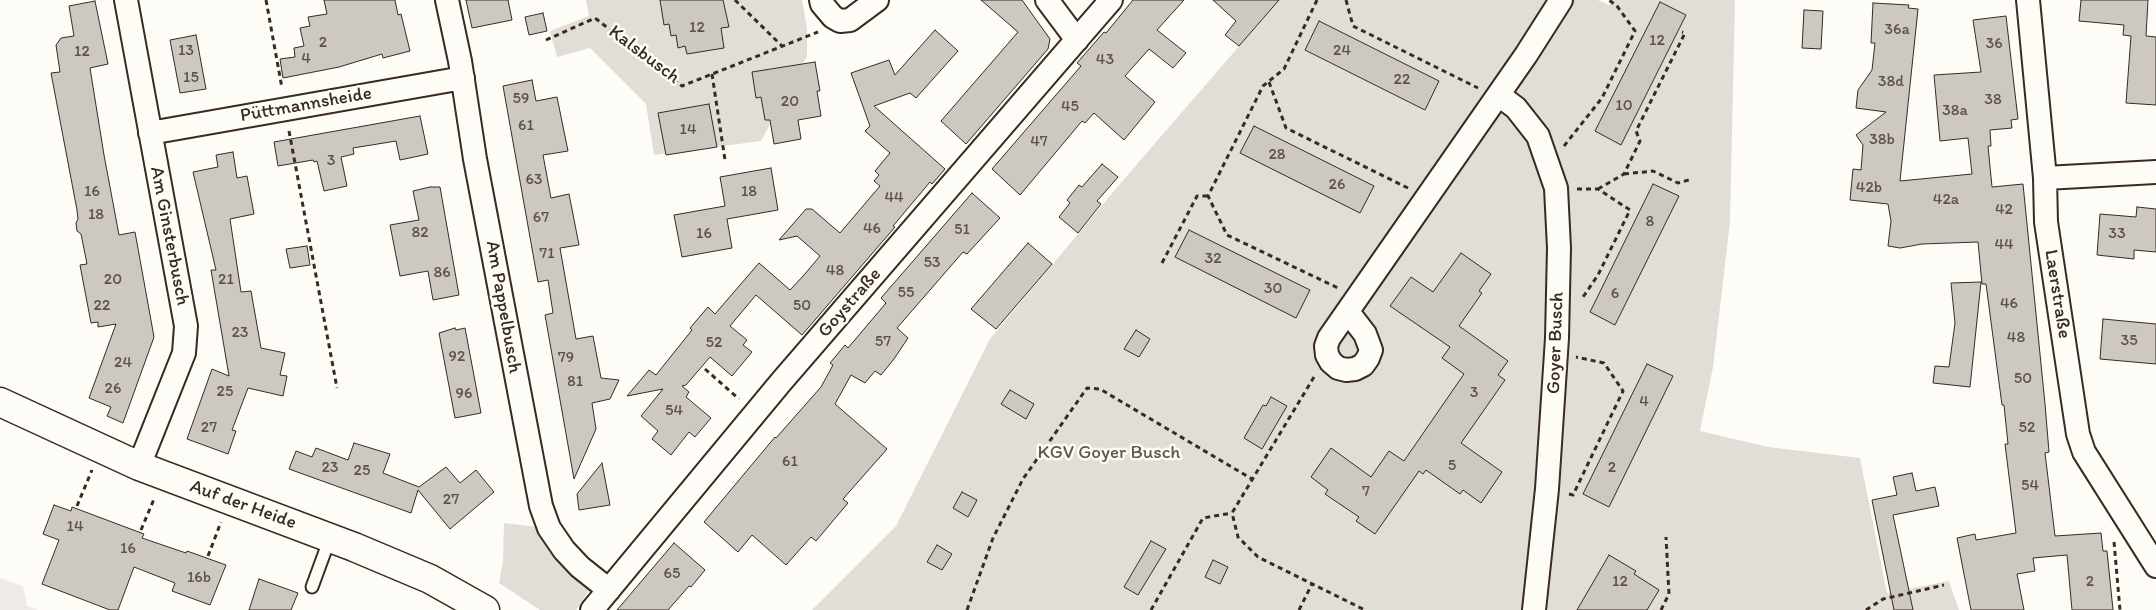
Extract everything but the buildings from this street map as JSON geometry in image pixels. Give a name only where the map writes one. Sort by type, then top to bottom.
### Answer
[{"type":"main road","name":"Auf der Heide","points":[[0,402],[151,470],[330,538],[430,579],[485,610]]},
{"type":"street","name":"Am Ginsterbusch","points":[[126,0],[186,326],[186,344],[151,470]]},
{"type":"street","name":"Am Pappelbusch","points":[[447,0],[541,506],[549,528],[564,550],[580,567],[609,590]]},
{"type":"street","points":[[821,0],[833,17],[840,21],[850,20],[877,0]]},
{"type":"street","points":[[1047,0],[1077,40]]},
{"type":"street","name":"Goystraße","points":[[592,610],[755,413],[1111,0]]},
{"type":"street","points":[[1348,312],[1369,342],[1370,350],[1368,358],[1363,365],[1355,369],[1346,370],[1338,368],[1327,355],[1326,346],[1329,338],[1551,18],[1561,0]]},
{"type":"street","name":"Laerstraße","points":[[2028,0],[2045,178],[2046,222],[2078,434],[2084,452],[2120,512],[2156,566]]},
{"type":"street","name":"Püttmannsheide","points":[[150,134],[285,108],[463,78]]},
{"type":"street","name":"Goyer Busch","points":[[1498,95],[1516,108],[1538,136],[1556,188],[1559,248],[1556,352],[1547,489],[1534,610]]},
{"type":"street","points":[[2045,178],[2156,172]]},
{"type":"lane","points":[[312,587],[330,538]]},
{"type":"path","points":[[266,0],[337,388]]},
{"type":"path","points":[[735,0],[783,47]]},
{"type":"path","points":[[1208,196],[1263,86],[1284,69],[1318,0]]},
{"type":"path","points":[[1346,0],[1353,26],[1481,89],[1498,95]]},
{"type":"path","points":[[1547,160],[1559,152],[1602,98],[1635,31],[1617,6],[1609,0]]},
{"type":"path","name":"Kalsbusch","points":[[546,40],[595,18],[682,86],[819,32]]},
{"type":"path","points":[[1624,174],[1640,141],[1636,131],[1685,33],[1682,32]]},
{"type":"path","points":[[712,74],[725,160]]},
{"type":"path","points":[[1270,82],[1286,128],[1427,197]]},
{"type":"path","points":[[1556,188],[1598,189],[1624,174],[1653,171],[1678,183],[1692,178]]},
{"type":"path","points":[[1558,310],[1578,305],[1598,275],[1630,210],[1598,189]]},
{"type":"path","points":[[1162,263],[1197,196],[1208,196]]},
{"type":"path","points":[[1208,196],[1228,235],[1332,286],[1360,294]]},
{"type":"path","points":[[1547,489],[1572,495],[1623,391],[1604,363],[1556,352]]},
{"type":"path","points":[[1331,362],[1318,372],[1232,513],[1238,538],[1258,557],[1365,610]]},
{"type":"path","points":[[705,369],[755,413]]},
{"type":"path","points":[[966,610],[993,538],[1023,479],[1087,388],[1100,390],[1252,479]]},
{"type":"path","points":[[77,506],[101,449]]},
{"type":"path","points":[[140,530],[151,470]]},
{"type":"path","points":[[208,556],[229,500]]},
{"type":"path","points":[[2120,512],[2113,544],[2120,610]]},
{"type":"path","points":[[1151,610],[1204,518],[1232,513]]},
{"type":"path","points":[[1661,610],[1669,594],[1666,537]]},
{"type":"path","points":[[2112,579],[2117,578]]},
{"type":"path","points":[[1299,610],[1312,584]]},
{"type":"path","points":[[1866,610],[1883,599],[1944,585]]},
{"type":"shaded area","points":[[0,578],[23,586],[27,606],[39,610],[0,610]]},
{"type":"green space","points":[[586,0],[802,0],[807,28],[807,56],[761,141],[654,155],[646,104],[590,48],[557,57],[550,31],[589,16]]},
{"type":"green space","name":"KGV Goyer Busch","points":[[1279,0],[1598,0],[1609,5],[1611,0],[1735,0],[1730,222],[1713,367],[1700,431],[1768,447],[1860,458],[1887,593],[1949,581],[1959,610],[812,610],[896,526],[990,339],[1125,178]]},
{"type":"green space","points":[[504,523],[537,527],[549,552],[590,589],[576,610],[540,610],[499,583],[503,561]]}]
